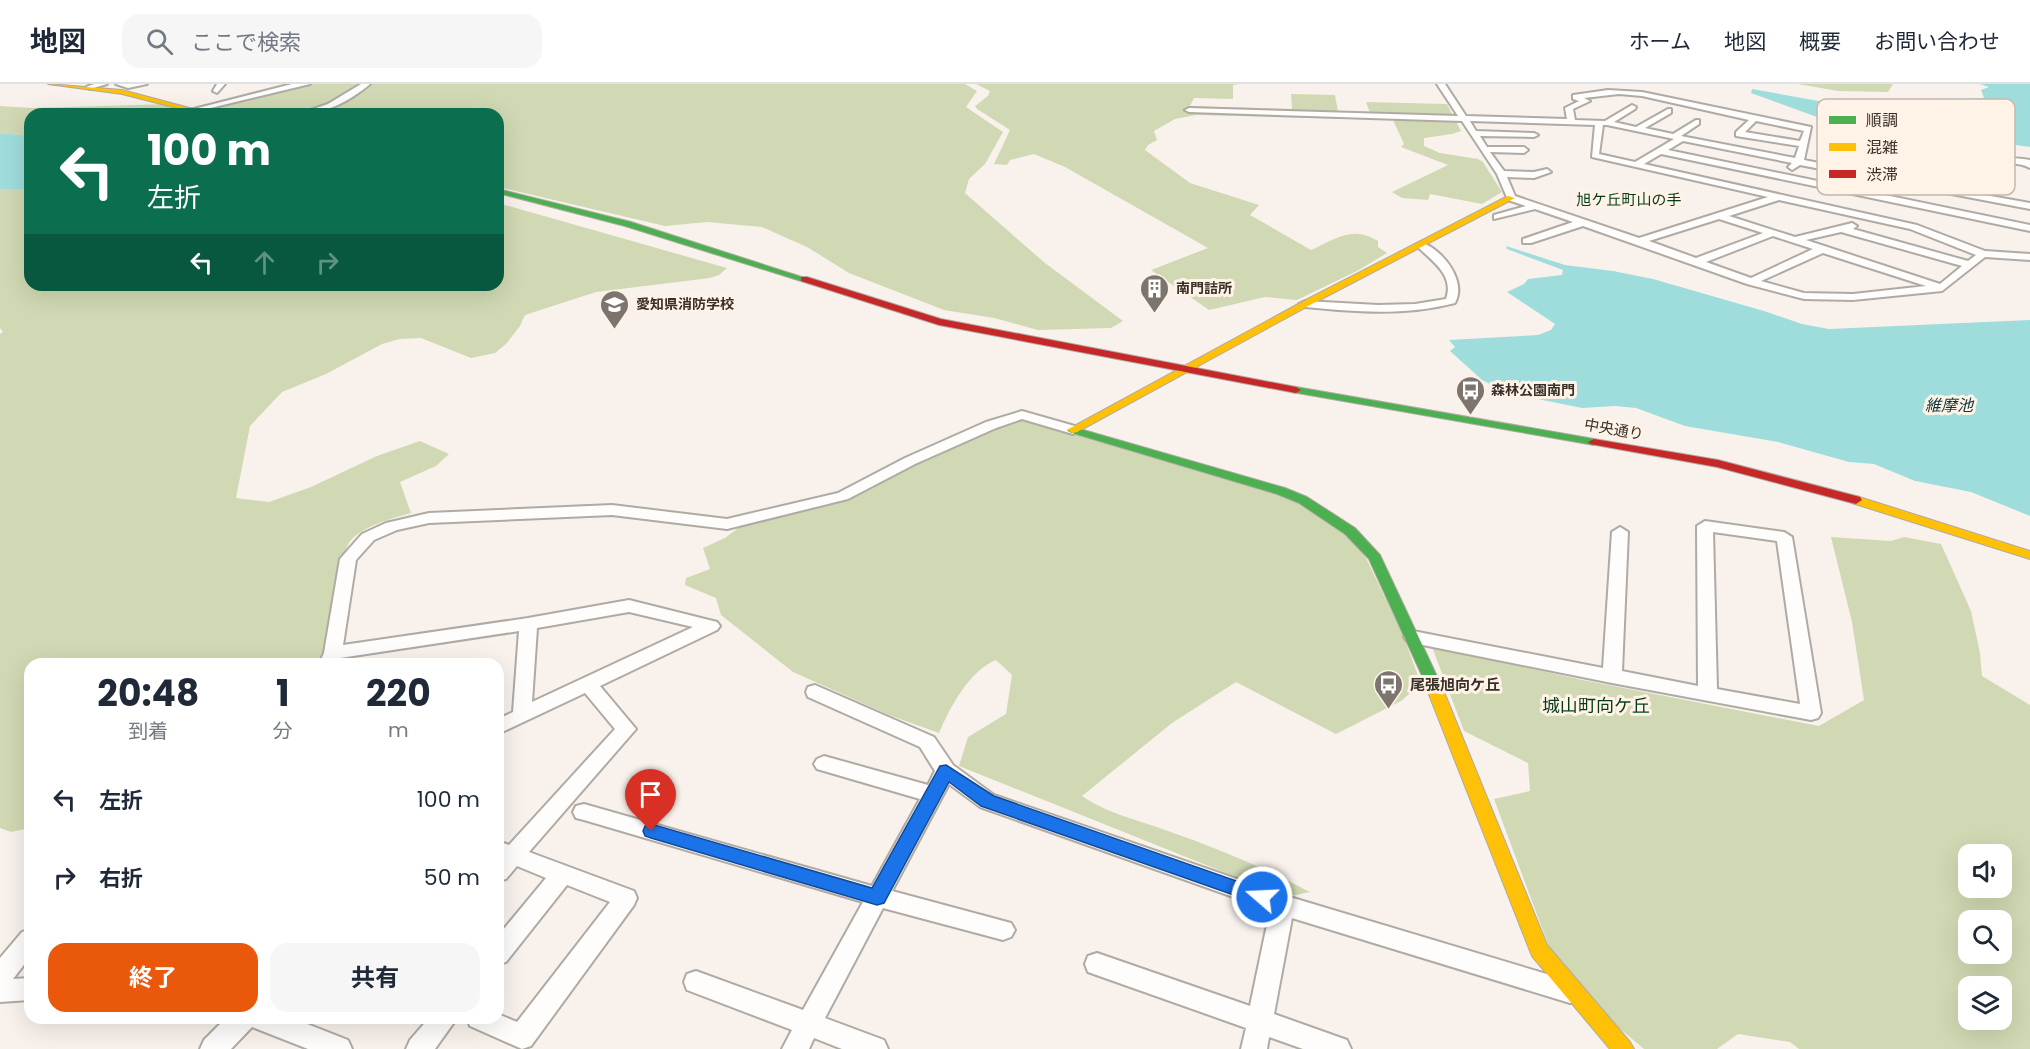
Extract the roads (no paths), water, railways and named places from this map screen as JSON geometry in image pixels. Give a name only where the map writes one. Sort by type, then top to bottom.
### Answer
[{"type":"street","points":[[51,84],[97,86],[187,108]]},
{"type":"street","points":[[120,84],[128,86],[143,84]]},
{"type":"street","points":[[202,108],[288,85],[306,84]]},
{"type":"street","points":[[324,108],[366,84]]},
{"type":"street","points":[[1441,84],[1501,174],[1511,198]]},
{"type":"street","points":[[1571,121],[1569,108],[1586,101],[1576,97],[1606,93],[1652,95],[1662,100],[1808,129],[1799,161],[1782,177],[1760,192]]},
{"type":"street","points":[[1632,107],[1603,123],[1595,155],[1879,219]]},
{"type":"street","points":[[1189,110],[1603,123],[1817,165]]},
{"type":"street","points":[[1638,129],[1668,111]]},
{"type":"street","points":[[1755,118],[1739,134],[1803,144]]},
{"type":"street","points":[[1636,165],[1661,151],[1696,122]]},
{"type":"street","points":[[1474,133],[1534,135]]},
{"type":"street","points":[[1741,150],[1748,141]]},
{"type":"street","points":[[1484,149],[1524,150]]},
{"type":"street","points":[[1661,151],[1782,177],[1817,187]]},
{"type":"street","points":[[1646,177],[1690,157]]},
{"type":"street","points":[[2015,160],[2030,162]]},
{"type":"street","points":[[1711,182],[1735,167]]},
{"type":"street","points":[[1501,174],[1534,175],[1547,172]]},
{"type":"street","points":[[1672,185],[1692,178]]},
{"type":"street","name":"中央通り","points":[[504,193],[628,224],[939,322],[1184,370],[1718,464],[1800,482],[1868,501],[2030,555]]},
{"type":"street","points":[[1843,195],[1922,218],[1983,254],[2030,257]]},
{"type":"street","points":[[1922,218],[1941,195]]},
{"type":"street","points":[[1965,195],[2030,206]]},
{"type":"street","points":[[1639,241],[1780,197]]},
{"type":"street","points":[[1073,430],[1305,304],[1511,198],[1751,282],[1804,296],[1853,297],[1942,288],[1983,254]]},
{"type":"street","points":[[1497,217],[1538,206]]},
{"type":"street","points":[[1717,216],[1942,288]]},
{"type":"street","points":[[1795,240],[1879,219],[1922,218],[2030,228]]},
{"type":"street","points":[[1527,241],[1584,222]]},
{"type":"street","points":[[1842,229],[1969,265]]},
{"type":"street","points":[[1696,262],[1772,233]]},
{"type":"street","points":[[1305,304],[1349,308],[1397,308],[1451,301],[1455,294],[1454,285],[1446,269],[1421,245]]},
{"type":"street","points":[[1751,282],[1822,249]]},
{"type":"street","points":[[1868,264],[1886,258]]},
{"type":"street","points":[[330,658],[348,559],[368,537],[392,526],[429,518],[612,510],[727,524],[843,496],[910,461],[992,424],[1022,416],[1281,491],[1319,509],[1350,531],[1375,558],[1413,637],[1452,728],[1468,774],[1539,950],[1623,1049]]},
{"type":"street","points":[[1413,637],[1612,677],[1811,713],[1784,537],[1705,526],[1708,694]]},
{"type":"street","points":[[1612,677],[1620,532]]},
{"type":"street","points":[[336,658],[629,606],[711,626],[504,724]]},
{"type":"street","points":[[522,715],[528,624]]},
{"type":"street","points":[[504,858],[626,729],[588,684]]},
{"type":"street","points":[[815,693],[927,742],[946,771],[987,801],[1283,905],[1574,993]]},
{"type":"street","points":[[824,764],[933,795]]},
{"type":"street","points":[[795,1049],[946,771]]},
{"type":"street","points":[[584,812],[877,897],[1003,930]]},
{"type":"street","points":[[493,1024],[522,1037],[626,898],[562,875],[504,859]]},
{"type":"street","points":[[504,947],[562,875]]},
{"type":"street","points":[[1254,1049],[1283,905]]},
{"type":"street","points":[[0,977],[24,947]]},
{"type":"street","points":[[1097,964],[1338,1049]]},
{"type":"street","points":[[696,982],[875,1049]]},
{"type":"street","points":[[0,991],[24,989]]},
{"type":"street","points":[[213,1049],[238,1024]]},
{"type":"street","points":[[275,1024],[339,1049]]},
{"type":"street","points":[[419,1049],[440,1024]]},
{"type":"water","points":[[1980,84],[2030,84],[2030,147],[2015,145],[2015,99],[1938,99],[1984,98],[1981,90],[1989,87]]},
{"type":"water","points":[[1752,89],[1817,101],[1817,117],[1751,93]]},
{"type":"water","points":[[0,133],[24,135],[24,189],[0,189]]},
{"type":"water","name":"維摩池","points":[[1506,246],[1565,265],[1653,279],[1802,324],[1829,329],[2030,320],[2030,516],[1971,492],[1915,481],[1874,464],[1849,462],[1778,442],[1685,426],[1636,408],[1615,406],[1582,408],[1508,393],[1482,380],[1450,351],[1455,347],[1449,340],[1538,335],[1551,330],[1555,324],[1507,292],[1524,284],[1528,279],[1562,275],[1563,270],[1507,249]]},
{"type":"place","name":"南門詰所","points":[[1155,314]]},
{"type":"place","name":"愛知県消防学校","points":[[615,330]]},
{"type":"place","name":"森林公園南門","points":[[1470,416]]},
{"type":"place","name":"尾張旭向ケ丘","points":[[1389,710]]},
{"type":"district","name":"旭ケ丘町山の手","points":[[1629,199]]},
{"type":"district","name":"城山町向ケ丘","points":[[1596,705]]}]
